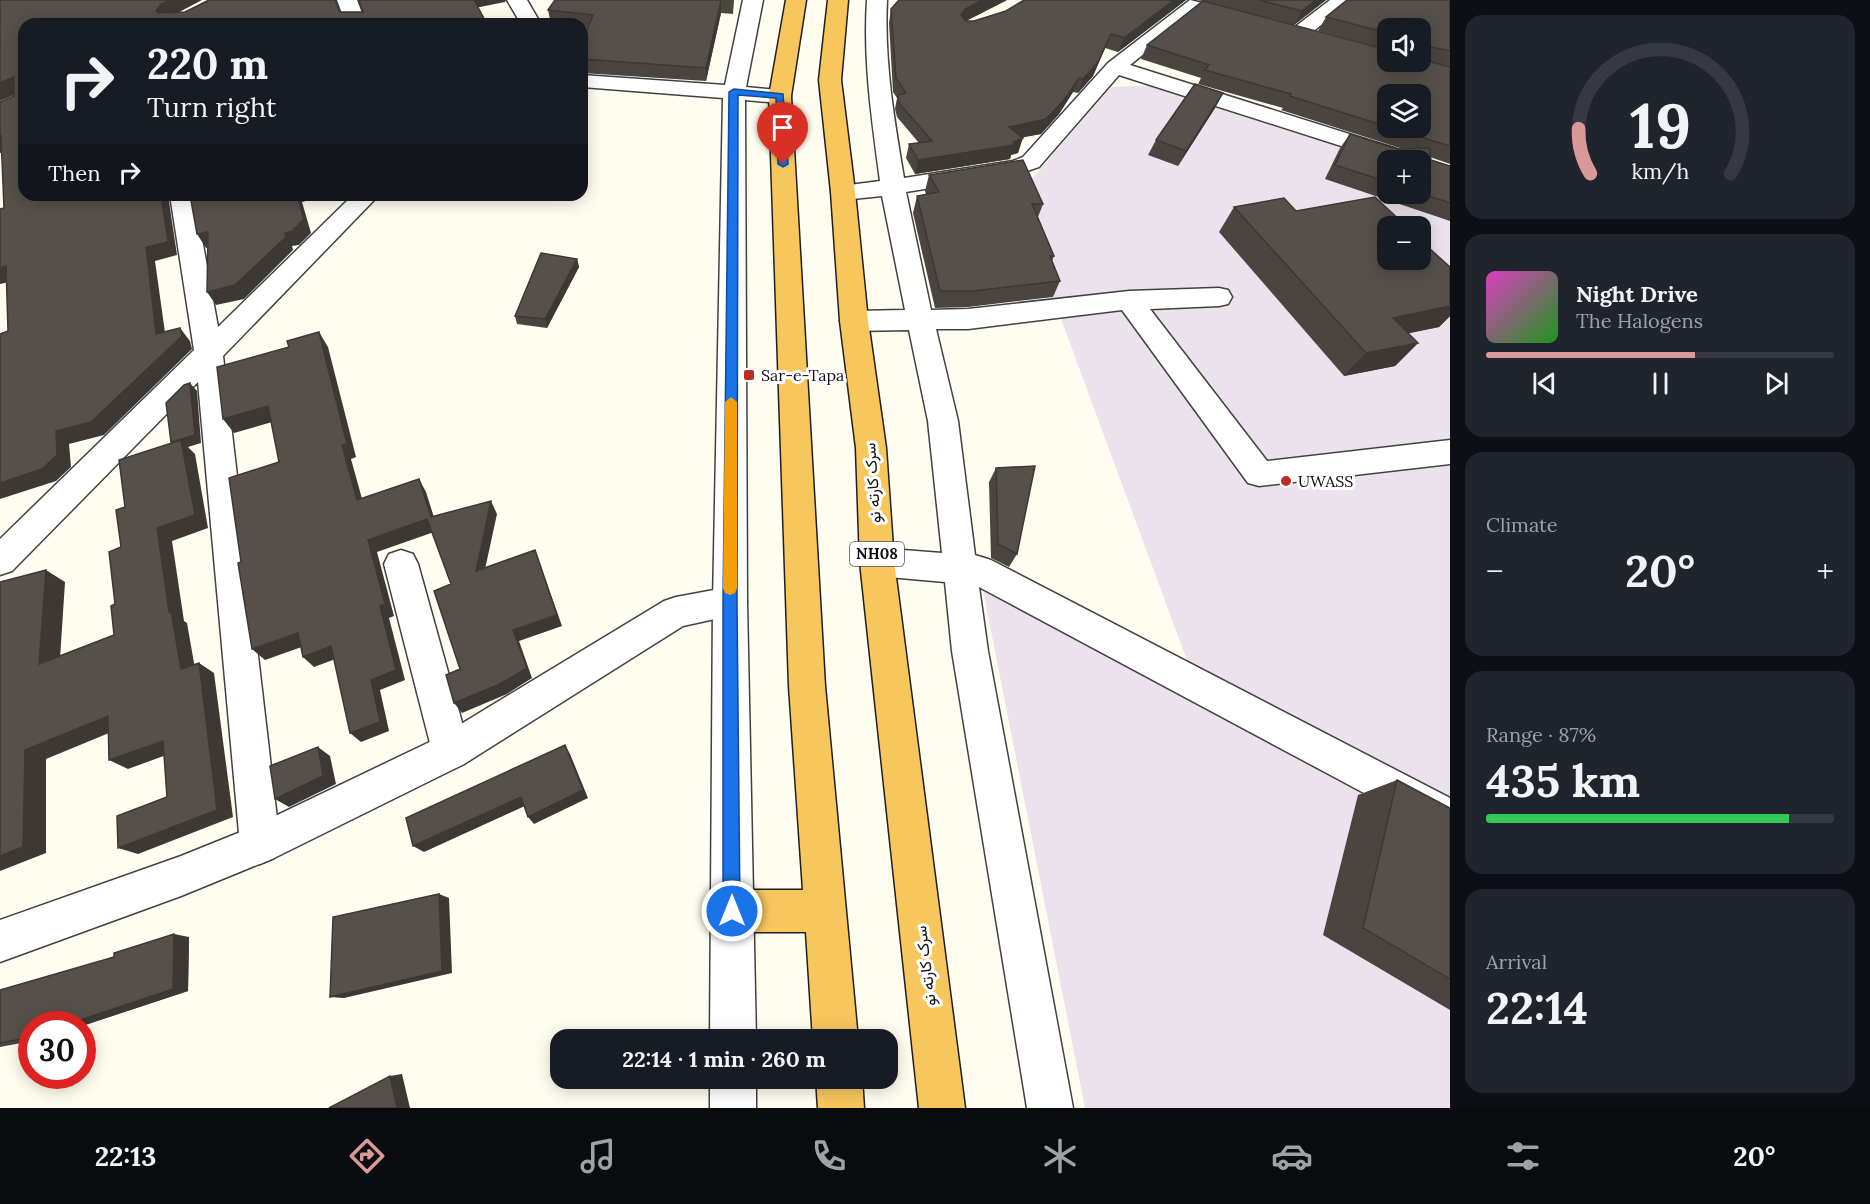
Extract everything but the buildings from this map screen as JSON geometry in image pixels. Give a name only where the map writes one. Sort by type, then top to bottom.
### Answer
[{"type":"highway","points":[[796,0],[780,96],[807,686],[835,1029]]},
{"type":"highway","name":"سرک کارته نو","points":[[838,0],[830,81],[843,192],[854,321],[871,448],[877,562],[942,1108]]},
{"type":"highway","points":[[732,911],[826,911]]},
{"type":"highway","points":[[840,1089],[841,1108]]},
{"type":"street","points":[[347,0],[354,18]]},
{"type":"street","points":[[518,0],[528,18]]},
{"type":"street","points":[[732,1029],[730,602],[734,92],[753,0]]},
{"type":"street","points":[[877,0],[875,33],[882,111],[893,187],[905,253],[944,421],[970,651],[1050,1108]]},
{"type":"street","points":[[1298,34],[1342,0]]},
{"type":"street","points":[[843,192],[893,187],[1018,167],[1031,162],[1115,67],[1193,6],[1256,22]]},
{"type":"street","points":[[1277,28],[1320,40]]},
{"type":"street","points":[[1115,67],[1377,150]]},
{"type":"street","points":[[588,81],[780,96]]},
{"type":"street","points":[[183,201],[209,354],[261,844]]},
{"type":"street","points":[[0,561],[361,201]]},
{"type":"street","points":[[854,321],[968,319],[1130,300],[1219,297]]},
{"type":"street","points":[[1130,300],[1259,474],[1450,452]]},
{"type":"street","points":[[877,562],[979,570],[1450,819]]},
{"type":"street","points":[[401,564],[451,751]]},
{"type":"street","points":[[0,940],[181,876],[261,844],[451,751],[676,612],[730,602]]},
{"type":"street","points":[[733,1089],[733,1108]]},
{"type":"shaded area","name":"UWASS","points":[[1156,85],[1377,156],[1377,204],[1431,204],[1431,187],[1450,176],[1450,805],[1188,663],[1054,300],[1023,189],[1111,87]]},
{"type":"shaded area","points":[[979,570],[1450,822],[1450,1108],[1085,1108]]},
{"type":"slow traffic","points":[[730,588],[731,402]]},
{"type":"place","name":"Sar-e-Tapa","points":[[749,375]]},
{"type":"place","name":"UWASS","points":[[1286,481]]},
{"type":"route","points":[[732,911],[730,602],[734,92],[780,96],[783,164]]}]
